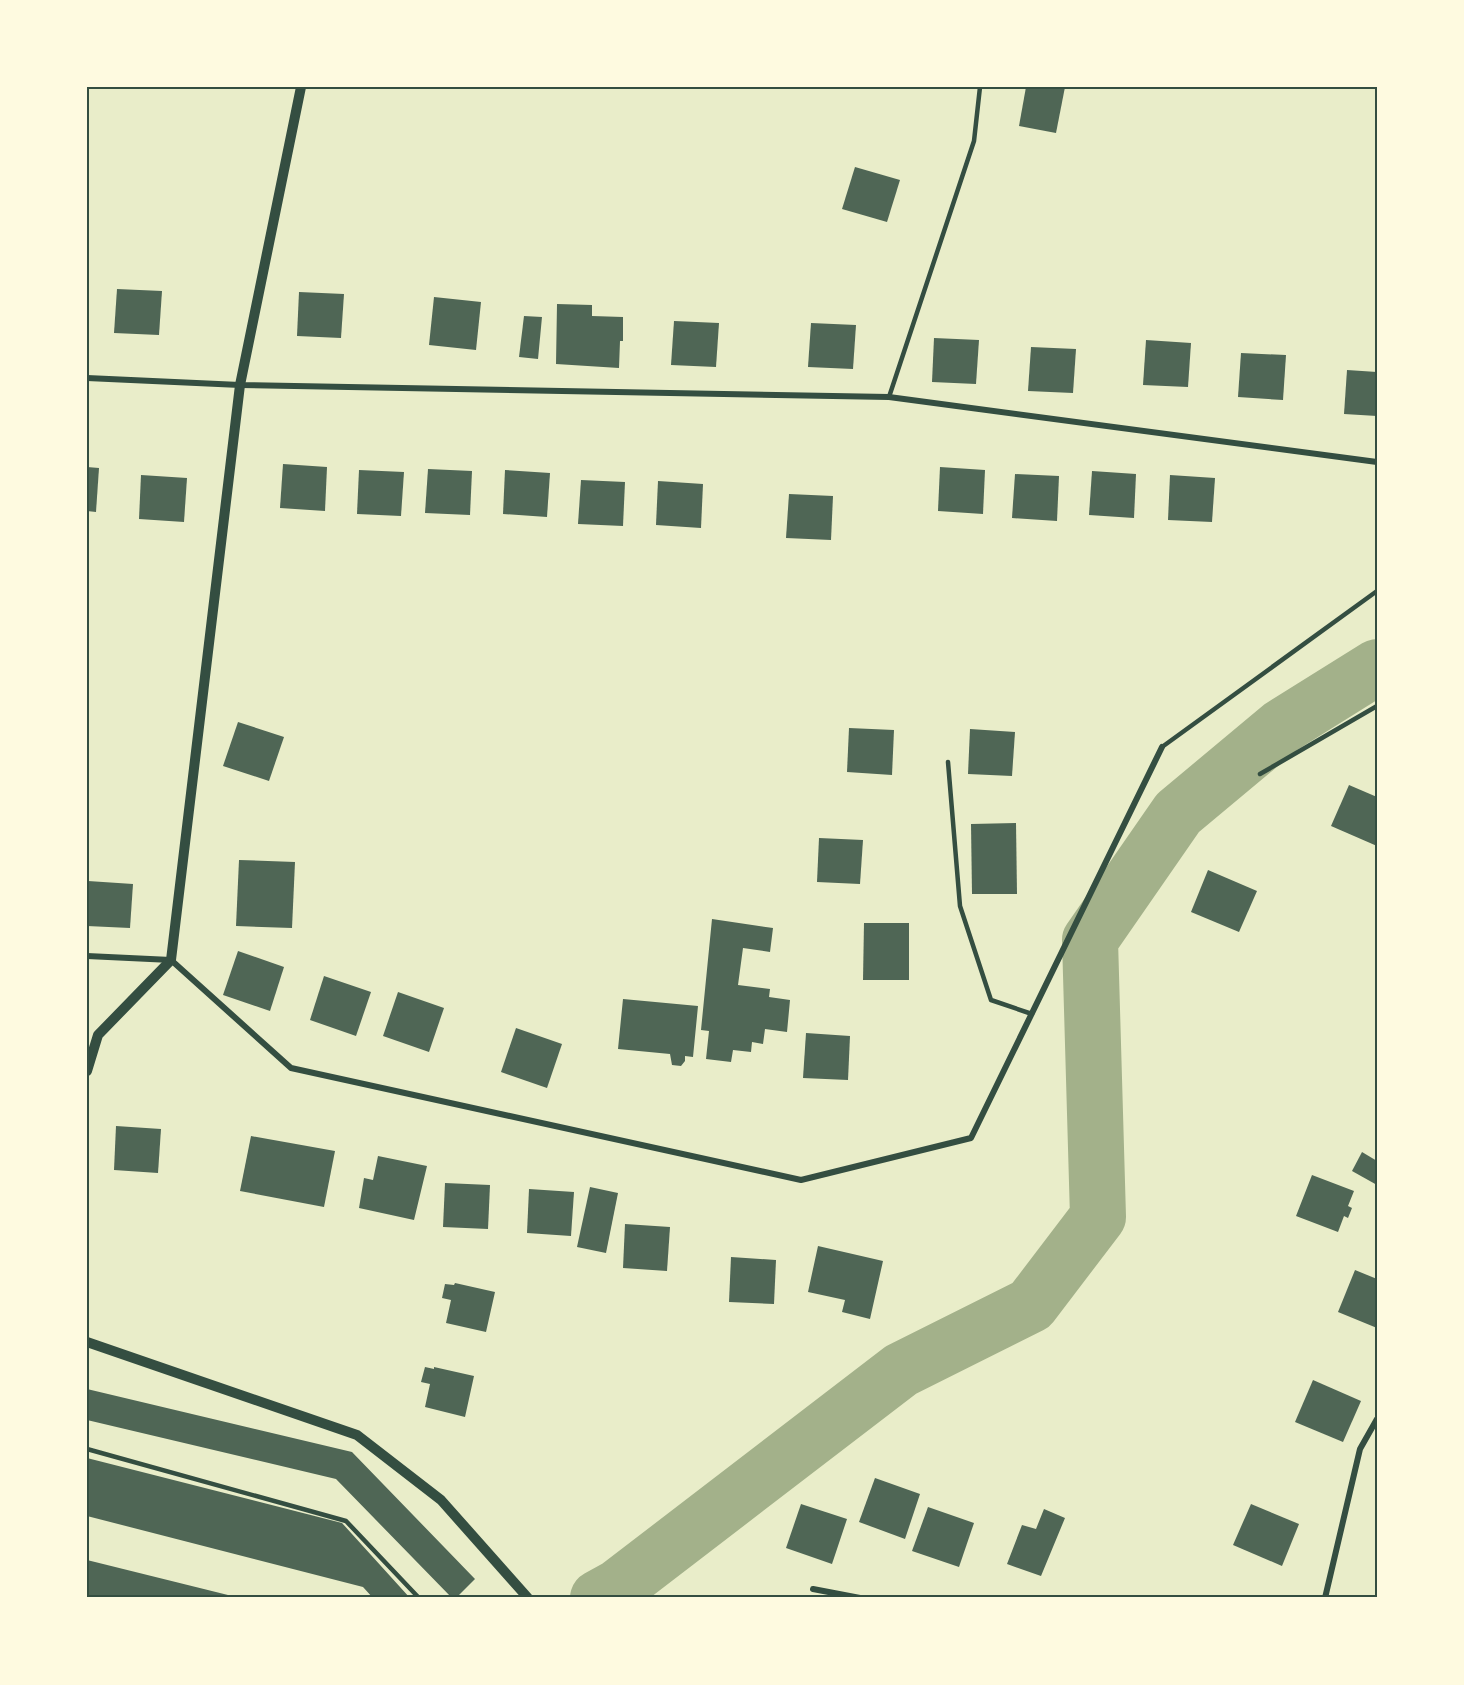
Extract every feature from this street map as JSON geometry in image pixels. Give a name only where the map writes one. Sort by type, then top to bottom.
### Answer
[{"type":"street","points":[[87,1071],[98,1035],[171,960],[240,385],[302,87]]},
{"type":"street","points":[[87,378],[240,385],[889,397],[1377,462]]},
{"type":"street","points":[[87,956],[171,960],[291,1068],[801,1180],[972,1138],[1162,747]]},
{"type":"street","points":[[87,1342],[357,1435],[441,1500],[527,1597]]},
{"type":"street","points":[[1325,1598],[1360,1449],[1377,1419]]},
{"type":"street","points":[[813,1589],[860,1598]]},
{"type":"lane","points":[[889,397],[974,141],[980,87]]},
{"type":"lane","points":[[1162,747],[1377,591]]},
{"type":"lane","points":[[1260,774],[1377,706]]},
{"type":"lane","points":[[948,762],[960,906],[991,1000],[1032,1014]]},
{"type":"lane","points":[[87,1449],[346,1521],[419,1598]]},
{"type":"building","points":[[1026,87],[1065,87],[1056,133],[1019,126]]},
{"type":"building","points":[[855,167],[900,180],[887,222],[842,209]]},
{"type":"building","points":[[117,289],[162,291],[159,335],[114,333]]},
{"type":"building","points":[[299,292],[344,294],[341,338],[297,336]]},
{"type":"building","points":[[434,297],[481,302],[476,350],[429,345]]},
{"type":"building","points":[[557,304],[592,305],[592,316],[623,317],[623,341],[620,341],[619,368],[556,364]]},
{"type":"building","points":[[524,316],[542,317],[538,359],[519,357]]},
{"type":"building","points":[[674,321],[719,323],[716,367],[671,365]]},
{"type":"building","points":[[811,323],[856,325],[853,369],[808,367]]},
{"type":"building","points":[[934,338],[979,340],[976,384],[932,382]]},
{"type":"building","points":[[1146,340],[1191,343],[1188,387],[1143,385]]},
{"type":"building","points":[[1031,347],[1076,349],[1073,393],[1028,391]]},
{"type":"building","points":[[1241,353],[1286,355],[1283,400],[1238,397]]},
{"type":"building","points":[[1347,370],[1377,372],[1377,416],[1344,414]]},
{"type":"building","points":[[283,464],[327,467],[325,511],[280,508]]},
{"type":"building","points":[[87,467],[99,468],[96,512],[87,511]]},
{"type":"building","points":[[940,467],[985,470],[983,514],[938,511]]},
{"type":"building","points":[[428,469],[472,471],[470,515],[425,513]]},
{"type":"building","points":[[359,470],[404,472],[401,516],[357,514]]},
{"type":"building","points":[[505,470],[550,473],[547,517],[503,514]]},
{"type":"building","points":[[1092,471],[1136,474],[1134,518],[1089,515]]},
{"type":"building","points":[[1015,474],[1059,476],[1057,521],[1012,518]]},
{"type":"building","points":[[141,475],[187,478],[184,522],[139,519]]},
{"type":"building","points":[[1170,475],[1215,478],[1212,522],[1168,520]]},
{"type":"building","points":[[581,480],[625,482],[623,526],[578,524]]},
{"type":"building","points":[[658,481],[703,484],[701,528],[656,525]]},
{"type":"building","points":[[789,494],[833,496],[831,540],[786,538]]},
{"type":"building","points":[[238,722],[284,737],[269,781],[223,766]]},
{"type":"building","points":[[849,728],[894,730],[892,775],[847,772]]},
{"type":"building","points":[[970,729],[1015,732],[1012,776],[968,774]]},
{"type":"building","points":[[1349,785],[1377,797],[1377,846],[1331,826]]},
{"type":"building","points":[[1016,823],[1017,894],[972,894],[971,824]]},
{"type":"building","points":[[819,838],[863,840],[860,884],[817,882]]},
{"type":"building","points":[[239,860],[295,862],[292,928],[236,926]]},
{"type":"building","points":[[1208,870],[1257,891],[1239,932],[1191,912]]},
{"type":"building","points":[[88,881],[133,884],[130,928],[87,926]]},
{"type":"building","points":[[712,919],[773,928],[770,952],[743,948],[738,985],[770,989],[769,997],[790,1000],[787,1032],[765,1029],[763,1044],[752,1042],[751,1052],[733,1050],[731,1062],[706,1059],[709,1031],[701,1030]]},
{"type":"building","points":[[864,923],[909,923],[909,980],[863,980]]},
{"type":"building","points":[[238,951],[284,967],[270,1011],[223,995]]},
{"type":"building","points":[[324,976],[371,992],[356,1036],[310,1020]]},
{"type":"building","points":[[398,992],[444,1008],[429,1052],[383,1036]]},
{"type":"building","points":[[623,999],[698,1006],[693,1057],[685,1056],[685,1061],[681,1066],[672,1065],[670,1054],[618,1049]]},
{"type":"building","points":[[516,1028],[562,1044],[547,1088],[501,1072]]},
{"type":"building","points":[[806,1033],[850,1036],[848,1080],[803,1078]]},
{"type":"building","points":[[116,1126],[161,1129],[158,1173],[114,1170]]},
{"type":"building","points":[[251,1136],[335,1151],[324,1207],[240,1191]]},
{"type":"building","points":[[1362,1152],[1377,1161],[1377,1185],[1352,1171]]},
{"type":"building","points":[[378,1156],[427,1166],[414,1220],[359,1208],[364,1178],[373,1180]]},
{"type":"building","points":[[1312,1175],[1354,1191],[1348,1206],[1352,1208],[1348,1218],[1344,1216],[1338,1232],[1296,1216]]},
{"type":"building","points":[[445,1183],[490,1185],[488,1229],[443,1227]]},
{"type":"building","points":[[590,1187],[618,1193],[606,1253],[577,1247]]},
{"type":"building","points":[[529,1189],[574,1192],[571,1236],[527,1233]]},
{"type":"building","points":[[625,1224],[670,1227],[667,1271],[623,1268]]},
{"type":"building","points":[[818,1246],[883,1261],[870,1319],[842,1312],[845,1300],[808,1292]]},
{"type":"building","points":[[731,1257],[776,1260],[774,1304],[729,1302]]},
{"type":"building","points":[[1355,1270],[1377,1279],[1377,1328],[1338,1312]]},
{"type":"building","points":[[455,1283],[495,1292],[486,1332],[446,1323],[451,1300],[442,1298],[445,1284],[454,1285]]},
{"type":"building","points":[[425,1367],[474,1376],[465,1417],[425,1407],[430,1384],[421,1382]]},
{"type":"building","points":[[1313,1380],[1361,1401],[1343,1442],[1295,1422]]},
{"type":"building","points":[[87,1389],[352,1452],[475,1579],[456,1598],[452,1598],[336,1479],[87,1420]]},
{"type":"building","points":[[87,1458],[342,1523],[410,1598],[373,1598],[363,1587],[87,1516]]},
{"type":"building","points":[[875,1478],[920,1494],[905,1539],[859,1522]]},
{"type":"building","points":[[801,1504],[847,1519],[832,1564],[786,1548]]},
{"type":"building","points":[[1251,1504],[1299,1524],[1282,1566],[1233,1545]]},
{"type":"building","points":[[928,1507],[974,1523],[959,1567],[912,1551]]},
{"type":"building","points":[[1044,1509],[1065,1518],[1041,1576],[1007,1564],[1022,1525],[1036,1529]]},
{"type":"building","points":[[87,1560],[236,1597],[236,1598],[87,1598]]},
{"type":"waterway","points":[[598,1598],[618,1587],[901,1370],[1031,1305],[1098,1217],[1090,940],[1178,813],[1281,727],[1377,667]]}]
